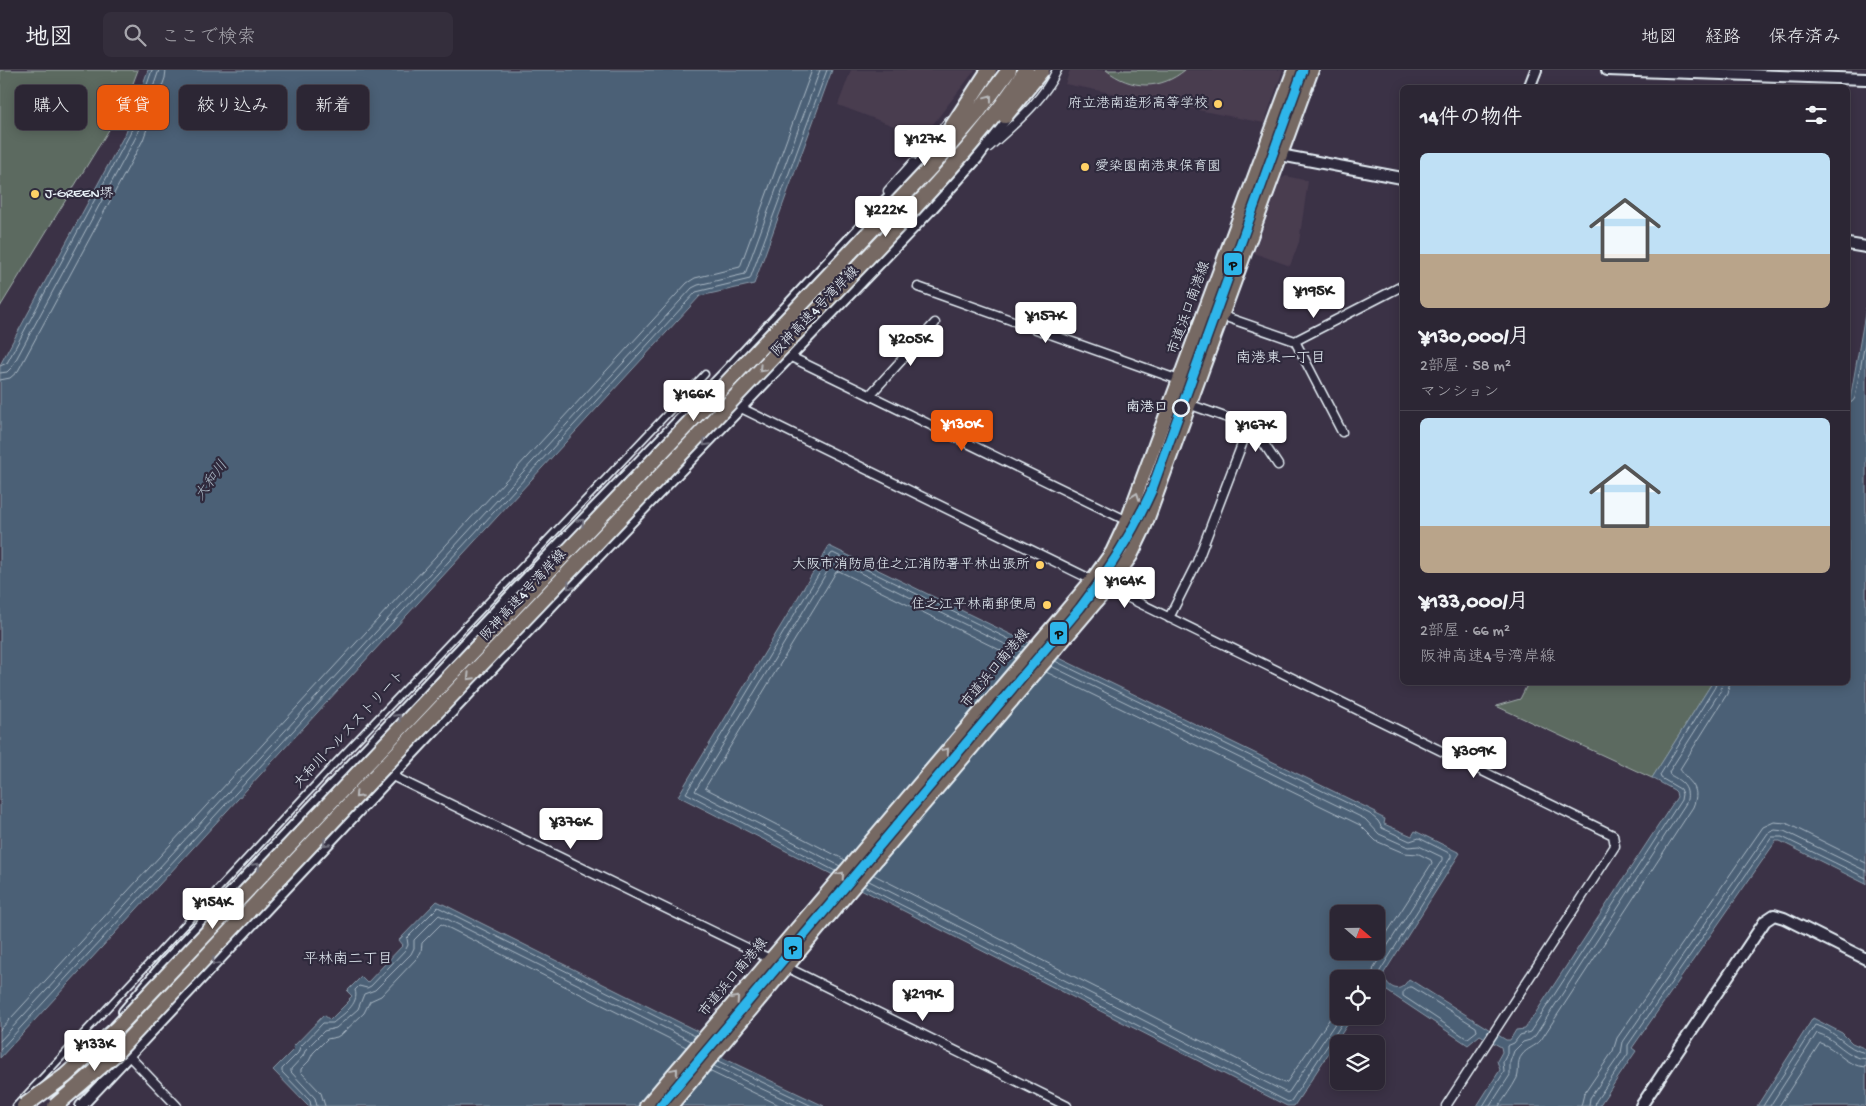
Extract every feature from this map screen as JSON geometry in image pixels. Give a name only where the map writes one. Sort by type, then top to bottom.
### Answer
[{"type":"highway","points":[[882,218],[937,150],[989,70]]},
{"type":"highway","name":"阪神高速4号湾岸線","points":[[24,1106],[65,1076],[116,1029],[954,141],[1009,70]]},
{"type":"highway","name":"阪神高速4号湾岸線","points":[[55,1106],[84,1083],[113,1056],[379,772],[908,216],[992,119],[1026,70]]},
{"type":"highway","points":[[908,216],[988,134],[1042,70]]},
{"type":"main road","name":"市道浜口南港線","points":[[646,1106],[1092,580],[1112,552],[1127,520],[1294,70]]},
{"type":"main road","points":[[671,1106],[788,968],[850,891],[1108,588],[1131,556],[1144,529],[1191,404],[1312,70]]},
{"type":"street","points":[[843,248],[881,199],[937,136],[959,108],[983,70]]},
{"type":"street","points":[[59,1106],[108,1034],[165,963],[531,574],[724,375],[843,248],[966,110],[996,70]]},
{"type":"street","points":[[977,158],[1012,110],[1037,70]]},
{"type":"street","points":[[81,1106],[608,545],[932,208],[977,158],[1032,107],[1044,93],[1057,70]]},
{"type":"street","points":[[1530,85],[1536,70]]},
{"type":"street","points":[[1607,70],[1866,79]]},
{"type":"street","points":[[1264,152],[1400,178]]},
{"type":"street","points":[[1850,244],[1866,247]]},
{"type":"street","points":[[918,287],[1179,380]]},
{"type":"street","points":[[1296,341],[1400,287]]},
{"type":"street","points":[[1223,316],[1296,341],[1342,432]]},
{"type":"street","points":[[870,395],[935,324]]},
{"type":"street","points":[[789,356],[1144,529]]},
{"type":"street","name":"大和川ヘルスストリート","points":[[16,1106],[340,758],[705,374]]},
{"type":"street","points":[[724,375],[740,408],[1613,835],[1614,846],[1446,1106]]},
{"type":"street","points":[[1191,404],[1253,427],[1278,466]]},
{"type":"street","points":[[1169,618],[1197,562],[1249,426]]},
{"type":"street","points":[[364,752],[391,777],[770,959],[1067,1106]]},
{"type":"street","points":[[1641,1106],[1766,921],[1774,915],[1784,918],[1866,959]]},
{"type":"street","points":[[108,1034],[177,1106]]},
{"type":"shaded area","name":"J-GREEN堺","points":[[0,70],[138,70],[132,85],[97,85],[97,130],[109,130],[0,307]]},
{"type":"shaded area","points":[[851,70],[975,70],[923,137],[838,105]]},
{"type":"shaded area","name":"府立港南造形高等学校","points":[[1070,70],[1283,70],[1264,123],[1065,84]]},
{"type":"shaded area","points":[[1106,70],[1185,70],[1176,77],[1166,81],[1146,85],[1126,81]]},
{"type":"shaded area","points":[[1286,176],[1308,181],[1299,242],[1290,266],[1254,253],[1281,179]]},
{"type":"shaded area","points":[[1527,685],[1711,685],[1652,778],[1496,706],[1520,699]]},
{"type":"water","name":"大和川","points":[[148,70],[832,70],[754,284],[700,296],[0,1058],[0,365],[127,130],[169,130],[169,85],[143,85]]},
{"type":"water","points":[[1866,308],[1866,884],[1780,841],[1776,841],[1632,1048],[1636,1051],[1599,1106],[1477,1106],[1500,1070],[1497,1061],[1502,1052],[1501,1047],[1480,1035],[1468,1045],[1385,990],[1385,979],[1397,989],[1402,987],[1409,979],[1506,1040],[1510,1040],[1516,1030],[1525,1029],[1677,797],[1674,790],[1652,778],[1711,685],[1850,685],[1850,400]]},
{"type":"water","points":[[829,546],[1376,812],[1375,814],[1385,819],[1384,824],[1412,836],[1415,831],[1460,853],[1385,971],[1330,970],[1330,1025],[1347,1025],[1341,1035],[1330,1035],[1330,1051],[1294,1106],[1287,1106],[678,796]]},
{"type":"water","points":[[437,901],[697,1031],[721,1057],[824,1106],[308,1106],[273,1070],[324,1015],[330,1020],[350,1000],[352,996],[347,991],[361,977],[367,983],[403,945],[399,940]]},
{"type":"water","points":[[1813,1018],[1842,1033],[1852,1043],[1866,1049],[1866,1106],[1757,1106]]},
{"type":"transit line","name":"P","points":[[660,1106],[1080,608],[1119,552],[1151,492],[1303,70]]},
{"type":"place","name":"府立港南造形高等学校","points":[[1218,104]]},
{"type":"place","name":"愛染園南港東保育園","points":[[1085,167]]},
{"type":"place","name":"J-GREEN堺","points":[[35,194]]},
{"type":"place","name":"南港口","points":[[1181,408]]},
{"type":"place","name":"大阪市消防局住之江消防署平林出張所","points":[[1040,565]]},
{"type":"place","name":"住之江平林南郵便局","points":[[1047,605]]},
{"type":"district","name":"南港東一丁目","points":[[1281,359]]},
{"type":"district","name":"平林南二丁目","points":[[348,960]]}]
